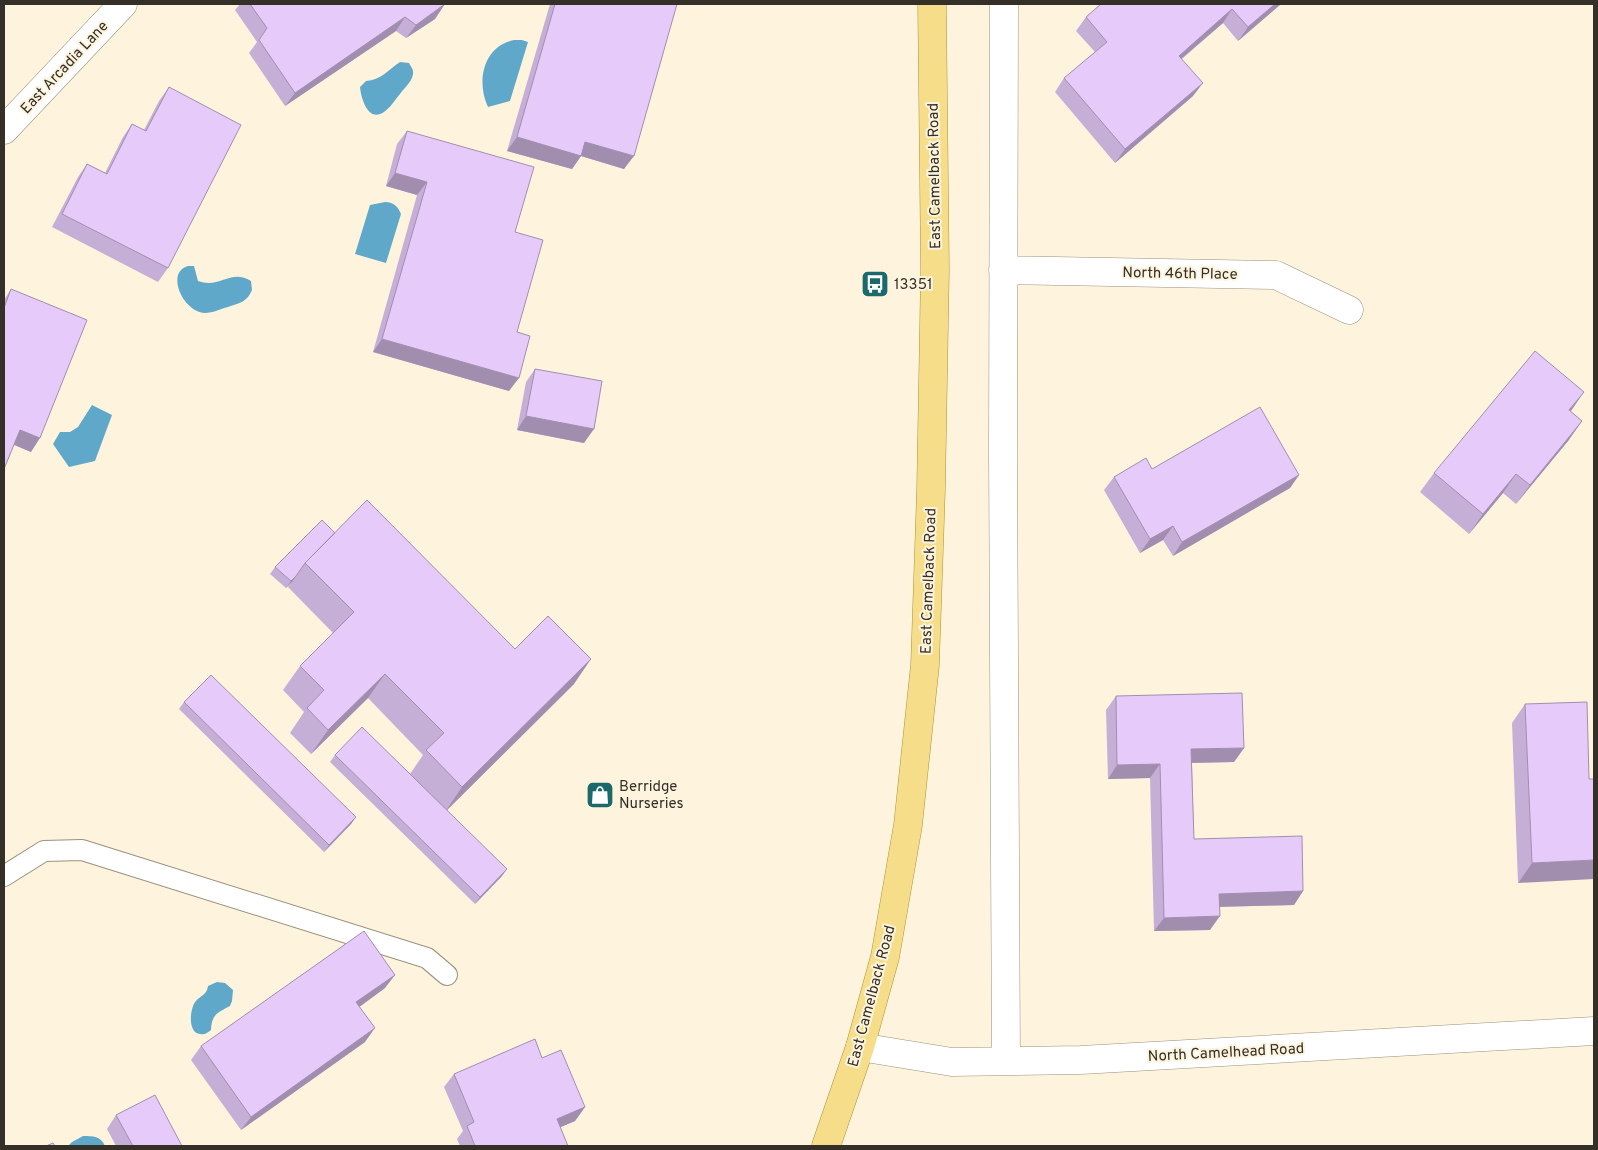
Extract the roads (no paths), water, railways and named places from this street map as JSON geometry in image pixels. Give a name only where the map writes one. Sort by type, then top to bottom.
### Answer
[{"type":"main road","name":"East Camelback Road","points":[[826,1146],[860,1047],[885,957],[908,825],[925,665],[931,490],[935,270],[932,4]]},
{"type":"street","name":"East Arcadia Lane","points":[[4,130],[123,4]]},
{"type":"street","points":[[1004,4],[1003,270],[1006,1061]]},
{"type":"street","name":"North 46th Place","points":[[1003,270],[1276,275],[1349,310]]},
{"type":"street","name":"North Camelhead Road","points":[[860,1047],[952,1062],[1081,1060],[1594,1031]]},
{"type":"lane","points":[[4,876],[44,851],[82,850],[427,958],[447,975]]},
{"type":"water","points":[[514,40],[528,42],[510,101],[488,107],[483,87],[485,66],[495,49]]},
{"type":"water","points":[[400,62],[409,63],[413,71],[408,85],[384,112],[378,115],[370,112],[364,103],[360,87],[366,81],[380,77]]},
{"type":"water","points":[[385,202],[395,205],[401,214],[386,263],[355,254],[370,205]]},
{"type":"water","points":[[188,266],[194,266],[198,281],[213,283],[231,277],[244,278],[251,281],[252,290],[243,302],[211,312],[197,311],[184,299],[177,283],[181,270]]},
{"type":"water","points":[[92,405],[112,415],[95,461],[69,467],[53,444],[60,432],[70,432],[78,427]]},
{"type":"water","points":[[217,982],[225,983],[233,990],[230,1006],[214,1017],[211,1030],[203,1034],[196,1033],[191,1025],[191,1014],[194,1004],[205,993],[208,986]]},
{"type":"water","points":[[83,1136],[99,1138],[105,1146],[68,1146]]},
{"type":"place","name":"13351","points":[[875,284]]},
{"type":"place","name":"Berridge Nurseries","points":[[600,795]]}]
